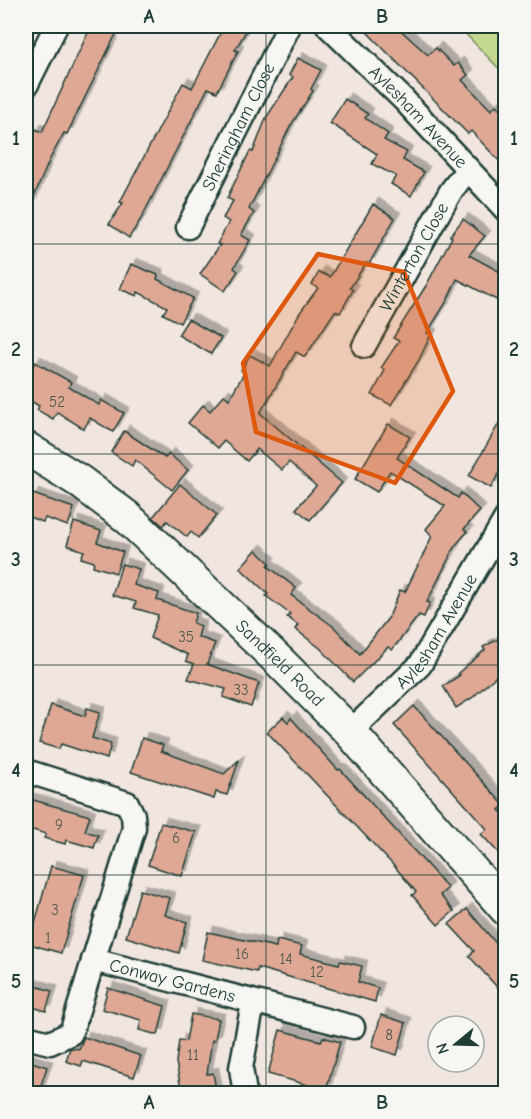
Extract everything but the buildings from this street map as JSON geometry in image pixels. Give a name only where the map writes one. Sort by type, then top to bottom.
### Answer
[{"type":"street","points":[[26,86],[56,26]]},
{"type":"street","name":"Sheringham Close","points":[[188,227],[289,26]]},
{"type":"street","name":"Aylesham Avenue","points":[[328,26],[405,99],[506,210]]},
{"type":"street","name":"Winterton Close","points":[[362,345],[452,190],[468,169]]},
{"type":"street","name":"Sandfield Road","points":[[26,448],[79,480],[127,517],[278,660],[350,732],[506,909]]},
{"type":"street","name":"Aylesham Avenue","points":[[350,732],[420,665],[506,518]]},
{"type":"street","points":[[26,771],[126,803],[133,815],[134,828],[71,1033],[50,1043],[26,1037]]},
{"type":"street","name":"Conway Gardens","points":[[93,960],[353,1027]]},
{"type":"street","name":"Conway Gardens","points":[[245,1094],[241,1068],[253,1003]]},
{"type":"highlighted area","points":[[318,254],[404,272],[453,391],[395,483],[256,432],[243,363]]},
{"type":"green space","points":[[458,26],[505,26],[505,75]]}]
